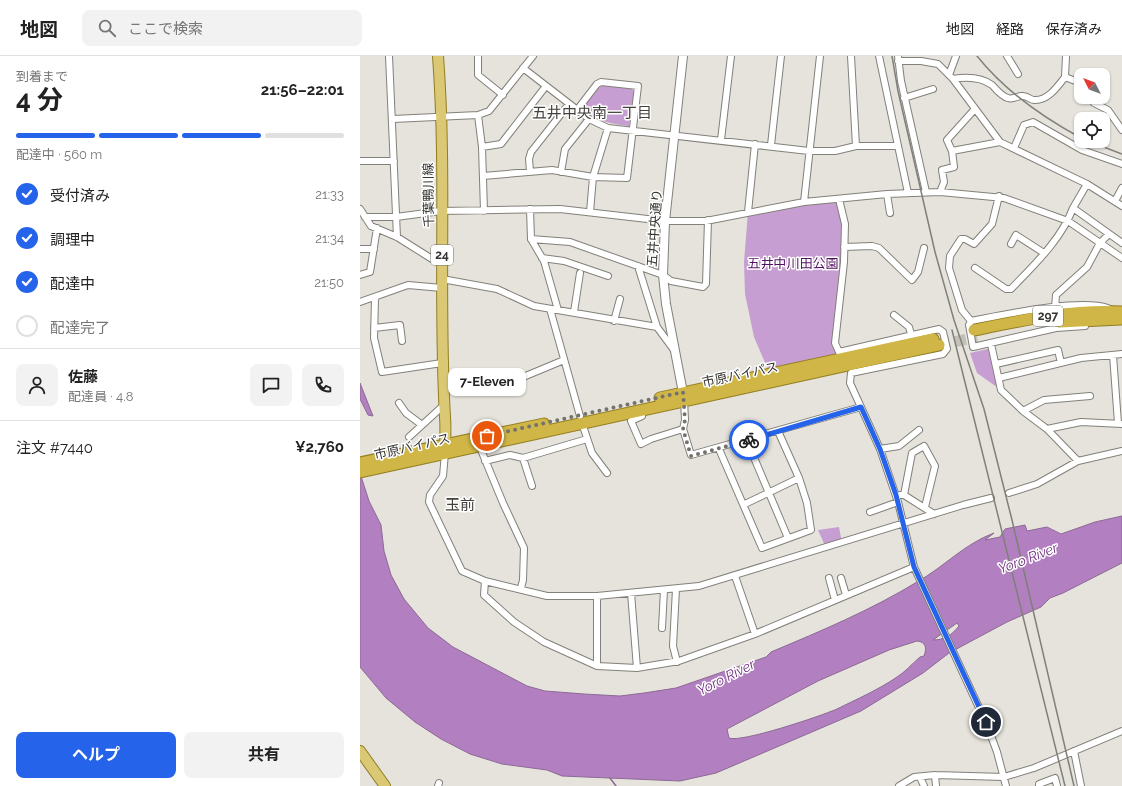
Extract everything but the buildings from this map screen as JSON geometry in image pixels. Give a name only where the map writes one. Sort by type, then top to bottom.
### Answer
[{"type":"highway","name":"297","points":[[974,329],[1049,315],[1074,312],[1120,315]]},
{"type":"highway","name":"市原バイパス","points":[[445,449],[479,445],[684,396],[938,342]]},
{"type":"highway","name":"市原バイパス","points":[[360,472],[410,457],[581,420]]},
{"type":"highway","name":"市原バイパス","points":[[360,463],[410,457]]},
{"type":"main road","name":"千葉鴨川線","points":[[438,56],[441,117],[442,363],[445,449]]},
{"type":"main road","points":[[360,751],[385,786]]},
{"type":"street","points":[[389,56],[397,237]]},
{"type":"street","points":[[478,56],[478,75],[503,95]]},
{"type":"street","points":[[393,120],[478,115],[489,111],[533,56]]},
{"type":"street","name":"五井中央通り","points":[[683,56],[665,221],[663,276],[666,304],[684,396]]},
{"type":"street","points":[[721,140],[731,56]]},
{"type":"street","points":[[771,146],[781,56]]},
{"type":"street","points":[[804,202],[820,56]]},
{"type":"street","points":[[851,56],[856,146]]},
{"type":"street","points":[[879,56],[908,193]]},
{"type":"street","points":[[951,77],[956,56]]},
{"type":"street","points":[[1007,56],[1018,74]]},
{"type":"street","points":[[951,77],[980,80],[990,84],[1007,98],[1011,99],[1021,96],[1036,100],[1042,99],[1050,94],[1065,77],[1066,56]]},
{"type":"street","points":[[926,192],[904,98],[898,58],[920,60],[938,64],[951,77],[974,110],[1000,142],[1087,184],[1122,206]]},
{"type":"street","points":[[523,68],[588,119],[608,128],[674,134],[809,151],[835,151],[856,146],[898,146]]},
{"type":"street","points":[[1065,77],[1074,80]]},
{"type":"street","points":[[483,176],[552,170],[593,177],[627,178],[638,86],[601,82],[597,84],[576,110]]},
{"type":"street","points":[[482,147],[501,144],[546,86]]},
{"type":"street","points":[[904,98],[933,89]]},
{"type":"street","points":[[530,171],[529,159],[531,152],[569,104]]},
{"type":"street","points":[[1098,104],[1108,110],[1122,130]]},
{"type":"street","points":[[940,192],[944,182],[942,170],[954,167],[952,151],[948,140],[974,110]]},
{"type":"street","points":[[478,115],[482,147],[484,211]]},
{"type":"street","points":[[561,172],[565,150],[588,119]]},
{"type":"street","points":[[1014,148],[1024,125],[1033,122],[1082,150],[1122,164]]},
{"type":"street","points":[[590,212],[593,177],[608,128]]},
{"type":"street","points":[[952,151],[1000,142]]},
{"type":"street","points":[[748,212],[755,144]]},
{"type":"street","points":[[360,161],[394,161]]},
{"type":"street","points":[[975,268],[1006,289],[1011,289],[1044,253],[1068,221],[1073,208],[1087,184]]},
{"type":"street","points":[[1115,201],[1122,188]]},
{"type":"street","points":[[364,219],[396,217],[441,211],[530,209],[590,212],[665,221],[708,220],[804,202],[887,194],[940,192],[999,196],[1068,221],[1122,258]]},
{"type":"street","points":[[887,194],[890,213]]},
{"type":"street","points":[[974,329],[962,310],[949,268],[950,256],[961,240],[966,239],[974,244],[992,224],[999,196]]},
{"type":"street","points":[[839,199],[845,224],[836,343],[839,352],[911,334],[939,329],[943,332],[947,349],[943,354],[851,373],[850,383],[880,449],[896,495],[902,525],[914,567],[986,722],[1006,786]]},
{"type":"street","points":[[1073,208],[1122,243]]},
{"type":"street","points":[[360,209],[364,219],[371,226],[397,237],[432,259],[442,260]]},
{"type":"street","points":[[530,209],[532,239],[542,258],[558,310]]},
{"type":"street","points":[[532,239],[570,242],[638,266],[663,276],[670,281],[703,287],[706,284],[708,220]]},
{"type":"street","points":[[360,275],[370,272],[377,228]]},
{"type":"street","points":[[1011,244],[1016,234],[1044,253]]},
{"type":"street","points":[[1055,308],[1056,296],[1087,267],[1100,243],[1109,234]]},
{"type":"street","points":[[844,247],[872,246],[879,248],[912,280],[918,272],[924,248]]},
{"type":"street","points":[[360,249],[374,249]]},
{"type":"street","points":[[542,258],[564,261],[608,276]]},
{"type":"street","points":[[638,266],[657,327],[676,353]]},
{"type":"street","points":[[574,312],[580,273]]},
{"type":"street","points":[[360,302],[375,298],[408,285],[442,284],[497,288],[534,306],[574,312],[614,321],[657,327]]},
{"type":"street","points":[[375,298],[374,338],[382,372],[442,363]]},
{"type":"street","points":[[614,321],[620,299]]},
{"type":"street","points":[[974,329],[1011,313],[1055,308],[1099,305],[1120,315]]},
{"type":"street","points":[[550,309],[587,439],[592,453],[607,473]]},
{"type":"street","points":[[974,329],[968,325],[973,347],[1056,328],[1102,324],[1120,315]]},
{"type":"street","points":[[894,316],[909,327],[911,334]]},
{"type":"street","points":[[374,328],[400,325],[402,340]]},
{"type":"street","points":[[991,344],[1001,390],[1023,411],[1047,429],[1078,461]]},
{"type":"street","points":[[996,364],[1058,350],[1061,363]]},
{"type":"street","points":[[999,378],[1081,358],[1122,354]]},
{"type":"street","points":[[1047,429],[1081,422],[1120,424],[1113,355]]},
{"type":"street","points":[[516,380],[564,360]]},
{"type":"street","points":[[684,396],[685,420],[683,429],[691,456],[720,449],[861,407]]},
{"type":"street","points":[[1023,411],[1044,400],[1090,396]]},
{"type":"street","points":[[399,403],[406,413],[422,425]]},
{"type":"street","points":[[409,437],[444,405]]},
{"type":"street","points":[[642,416],[631,421],[641,444],[651,439],[683,429]]},
{"type":"street","points":[[880,449],[899,446],[919,430]]},
{"type":"street","points":[[720,449],[745,504],[762,548],[811,530],[807,503],[799,478],[778,432]]},
{"type":"street","points":[[485,462],[510,455],[523,458],[587,439]]},
{"type":"street","points":[[747,441],[770,492],[788,538]]},
{"type":"street","points":[[479,445],[485,462],[524,548],[523,580],[521,588]]},
{"type":"street","points":[[904,495],[912,453],[924,446],[935,466],[925,507]]},
{"type":"street","points":[[445,449],[443,476],[430,495],[429,502],[462,571],[485,581],[521,588],[547,596],[597,596],[699,586],[991,498]]},
{"type":"street","points":[[1009,493],[1037,484],[1078,461],[1122,451]]},
{"type":"street","points":[[523,458],[532,486]]},
{"type":"street","points":[[745,504],[799,478]]},
{"type":"street","points":[[896,495],[904,495],[934,514]]},
{"type":"street","points":[[870,512],[898,502]]},
{"type":"street","points":[[485,581],[484,595],[514,622],[544,642],[597,666],[638,668],[677,662],[755,634],[914,567]]},
{"type":"street","points":[[735,576],[755,634]]},
{"type":"street","points":[[829,578],[835,600]]},
{"type":"street","points":[[841,578],[846,595]]},
{"type":"street","points":[[676,589],[673,646],[677,662]]},
{"type":"street","points":[[662,628],[664,590]]},
{"type":"street","points":[[632,593],[638,668]]},
{"type":"street","points":[[597,596],[597,666]]},
{"type":"street","points":[[899,786],[914,778],[935,775],[1004,777],[1034,768],[1122,731]]},
{"type":"street","points":[[1074,751],[1081,786]]},
{"type":"street","points":[[935,775],[936,786]]},
{"type":"street","points":[[920,777],[924,786]]},
{"type":"street","points":[[1039,786],[1039,784],[1055,778],[1057,786]]},
{"type":"green space","points":[[601,85],[632,89],[634,92],[629,126],[605,121],[588,114],[583,110],[583,107]]},
{"type":"green space","name":"五井中川田公園","points":[[839,199],[845,224],[835,343],[840,359],[770,374],[754,337],[745,294],[744,262],[748,212]]},
{"type":"green space","points":[[992,348],[1001,390],[977,373],[970,353]]},
{"type":"green space","points":[[839,527],[842,543],[826,548],[818,530]]},
{"type":"water","points":[[360,383],[373,416],[368,415],[360,399]]},
{"type":"water","name":"Yoro River","points":[[360,473],[369,501],[381,525],[384,551],[391,575],[404,599],[428,628],[453,647],[527,686],[545,691],[584,694],[620,696],[676,688],[766,657],[771,652],[882,602],[927,576],[973,543],[994,533],[985,540],[1000,537],[1005,529],[1025,525],[1027,531],[1047,527],[1061,534],[1095,522],[1122,516],[1122,563],[1050,598],[1041,607],[1007,622],[949,653],[923,673],[861,711],[716,773],[680,781],[562,776],[547,770],[502,764],[470,754],[441,739],[415,722],[386,698],[360,667]],"holes":[[[957,623],[959,626],[954,632],[944,638],[933,640]],[[917,641],[925,646],[924,656],[920,657],[897,677],[867,694],[837,709],[799,723],[749,737],[729,738],[727,729],[818,681],[889,650]]]},
{"type":"waterway","points":[[610,778],[616,786]]},
{"type":"tunnel","points":[[939,345],[977,337]]},
{"type":"railway","points":[[892,56],[898,91],[935,252],[954,320],[984,409],[1012,520],[1074,786]]},
{"type":"railway","points":[[977,56],[1012,92],[1038,112],[1074,134]]},
{"type":"railway","points":[[1106,148],[1122,154]]},
{"type":"railway","points":[[952,330],[1065,786]]},
{"type":"way so far","points":[[487,436],[683,392],[685,420],[683,429],[691,456],[749,440]]},
{"type":"place","name":"7-Eleven","points":[[487,436]]},
{"type":"district","name":"五井中央南一丁目","points":[[592,113]]},
{"type":"district","name":"玉前","points":[[460,505]]},
{"type":"route","points":[[749,440],[861,407],[880,449],[896,495],[902,525],[914,567],[986,722]]}]
